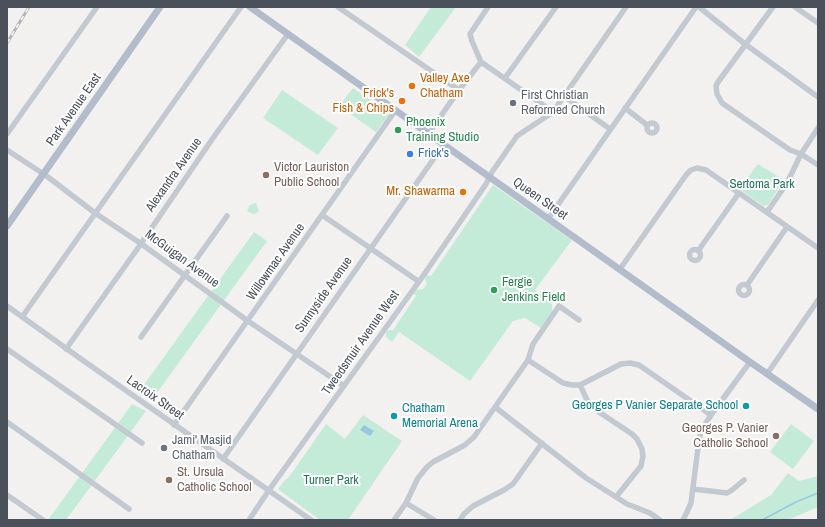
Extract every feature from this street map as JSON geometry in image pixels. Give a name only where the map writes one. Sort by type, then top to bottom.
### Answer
[{"type":"main road","name":"Park Avenue East","points":[[7,226],[160,7]]},
{"type":"main road","name":"Queen Street","points":[[250,7],[818,409]]},
{"type":"street","points":[[7,134],[96,7]]},
{"type":"street","points":[[22,316],[241,7]]},
{"type":"street","points":[[338,7],[459,90]]},
{"type":"street","points":[[488,7],[470,34],[481,62],[553,112],[626,7]]},
{"type":"street","points":[[505,78],[556,7]]},
{"type":"street","points":[[548,219],[697,7],[818,97]]},
{"type":"street","points":[[773,7],[716,86],[716,94],[722,103],[790,150],[801,154],[818,165]]},
{"type":"street","points":[[795,7],[818,23]]},
{"type":"street","name":"Alexandra Avenue","points":[[66,349],[288,34]]},
{"type":"street","points":[[429,133],[459,90],[481,62]]},
{"type":"street","points":[[564,96],[610,129]]},
{"type":"street","points":[[625,108],[647,125]]},
{"type":"street","name":"Willowmac Avenue","points":[[174,425],[395,111]]},
{"type":"street","name":"Tweedsmuir Avenue West","points":[[249,520],[418,281],[490,177],[516,136],[553,112]]},
{"type":"street","points":[[767,212],[787,183],[801,154],[818,128]]},
{"type":"street","name":"Sunnyside Avenue","points":[[223,459],[444,144]]},
{"type":"street","name":"McGuigan Avenue","points":[[7,150],[248,321],[344,386]]},
{"type":"street","points":[[620,269],[686,175],[691,170],[700,168],[706,170],[818,248]]},
{"type":"street","points":[[698,251],[738,193]]},
{"type":"street","points":[[322,215],[418,281]]},
{"type":"street","points":[[141,337],[227,216]]},
{"type":"street","points":[[747,285],[787,227]]},
{"type":"street","points":[[767,374],[818,300]]},
{"type":"street","name":"Lacroix Street","points":[[7,306],[310,520]]},
{"type":"street","points":[[394,520],[406,503],[415,483],[424,470],[433,462],[470,441],[528,360],[533,344],[559,306],[579,320]]},
{"type":"street","points":[[7,349],[142,443]]},
{"type":"street","points":[[528,360],[563,383],[572,385],[580,385],[617,365],[627,363],[634,364],[642,367],[711,415]]},
{"type":"street","points":[[683,520],[688,510],[693,489],[698,440],[711,415],[750,362]]},
{"type":"street","points":[[580,385],[588,402],[594,408],[637,438],[642,449],[643,456],[640,466],[616,498]]},
{"type":"street","points":[[495,407],[586,478],[616,498],[653,514],[660,520]]},
{"type":"street","points":[[7,422],[129,509]]},
{"type":"street","points":[[460,520],[473,506],[513,484],[542,443]]},
{"type":"street","points":[[693,489],[727,492],[732,490],[744,480]]},
{"type":"street","points":[[7,495],[43,520]]},
{"type":"street","points":[[406,503],[434,520]]},
{"type":"green space","points":[[431,7],[456,7],[419,57],[405,45]]},
{"type":"green space","points":[[353,88],[389,114],[376,132],[339,106]]},
{"type":"green space","points":[[282,90],[338,128],[318,155],[263,118]]},
{"type":"green space","name":"Sertoma Park","points":[[758,164],[784,180],[768,205],[764,206],[739,189]]},
{"type":"green space","points":[[493,185],[572,240],[535,290],[552,304],[552,312],[541,328],[525,318],[513,321],[470,381],[399,332],[392,342],[386,337],[386,333],[388,330],[393,330],[416,296],[413,293],[416,290],[423,289],[427,284],[425,280],[426,275],[431,276]]},
{"type":"green space","points":[[256,203],[259,211],[253,214],[247,211],[250,205]]},
{"type":"green space","points":[[254,232],[267,241],[151,401],[138,393]]},
{"type":"green space","points":[[132,404],[146,411],[66,520],[48,520]]},
{"type":"green space","name":"Turner Park","points":[[363,415],[402,441],[348,520],[320,520],[278,489],[289,477],[326,424],[345,439]]},
{"type":"green space","points":[[791,424],[814,441],[793,469],[770,452]]},
{"type":"green space","points":[[788,473],[799,481],[818,476],[818,507],[788,520],[730,520],[771,495]]},
{"type":"water","points":[[364,425],[374,431],[370,436],[360,430]]},
{"type":"waterway","points":[[762,520],[796,502],[818,493]]},
{"type":"railway","points":[[7,43],[29,7]]},
{"type":"place","name":"Valley Axe Chatham","points":[[412,86]]},
{"type":"place","name":"Frick's Fish & Chips","points":[[402,101]]},
{"type":"place","name":"First Christian Reformed Church","points":[[513,103]]},
{"type":"place","name":"Phoenix Training Studio","points":[[398,130]]},
{"type":"place","name":"Frick's","points":[[410,154]]},
{"type":"place","name":"Victor Lauriston Public School","points":[[266,175]]},
{"type":"place","name":"Mr. Shawarma","points":[[463,192]]},
{"type":"place","name":"Fergie Jenkins Field","points":[[494,290]]},
{"type":"place","name":"Georges P Vanier Separate School","points":[[746,406]]},
{"type":"place","name":"Chatham Memorial Arena","points":[[394,416]]},
{"type":"place","name":"Georges P. Vanier Catholic School","points":[[776,436]]},
{"type":"place","name":"Jami' Masjid Chatham","points":[[164,448]]},
{"type":"place","name":"St. Ursula Catholic School","points":[[169,480]]}]
